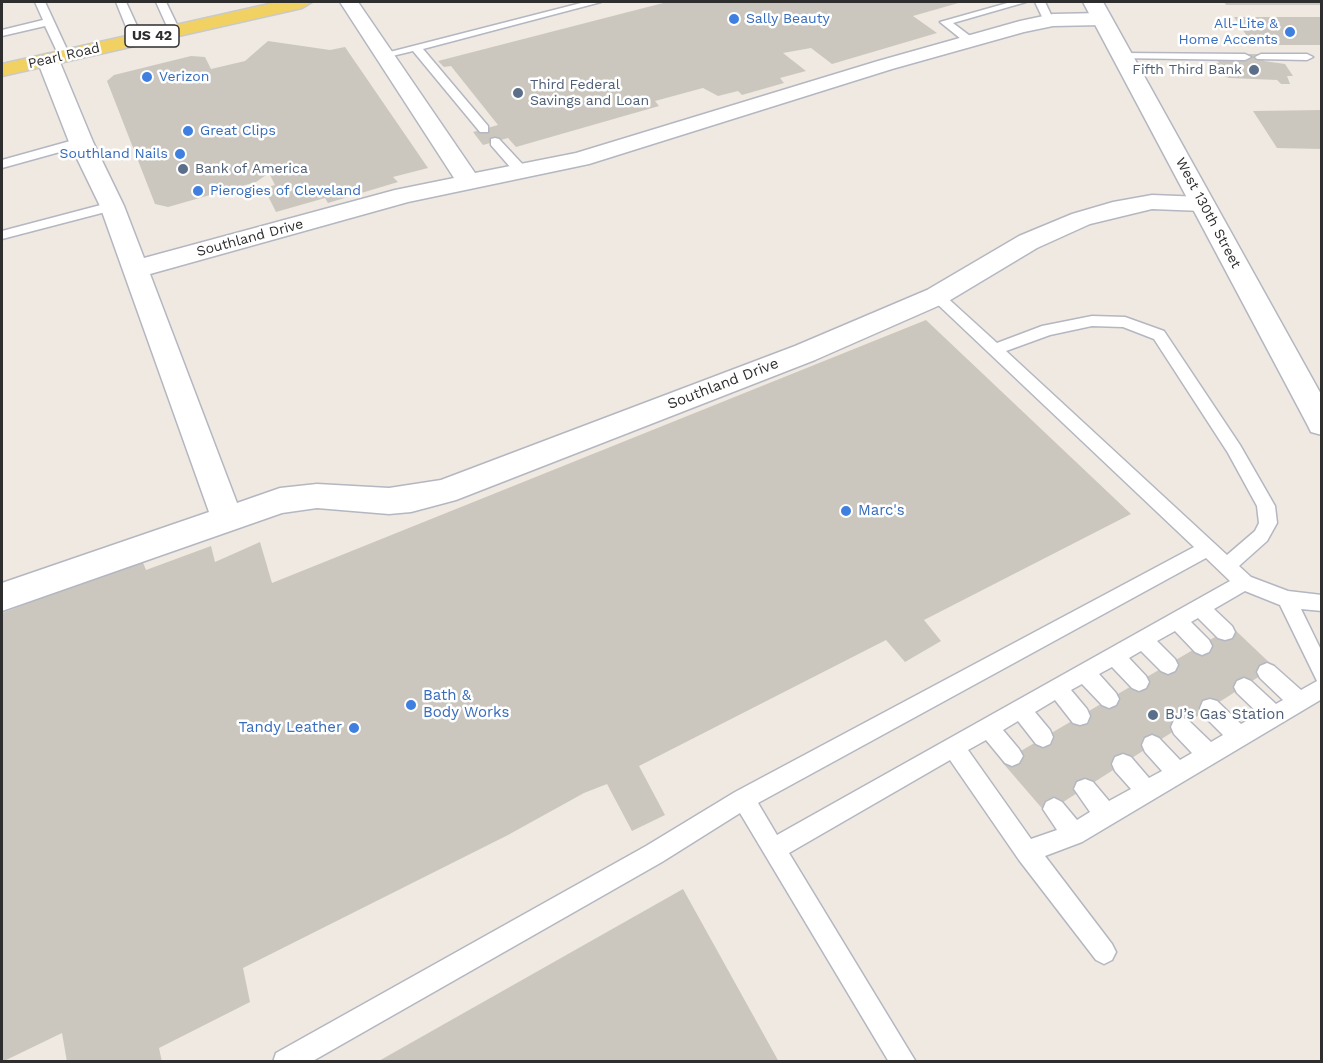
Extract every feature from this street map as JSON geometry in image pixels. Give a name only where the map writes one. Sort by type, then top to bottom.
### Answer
[{"type":"main road","name":"Pearl Road","points":[[2,70],[174,31],[274,4],[302,2]]},
{"type":"street","points":[[348,2],[469,182]]},
{"type":"street","name":"Southland Drive","points":[[136,269],[404,195],[581,159],[970,41],[1045,11],[1098,10]]},
{"type":"street","name":"West 130th Street","points":[[1098,10],[1322,424]]},
{"type":"street","points":[[56,58],[81,142],[112,207],[227,518]]},
{"type":"street","name":"Southland Drive","points":[[2,597],[280,501],[317,496],[389,501],[445,492],[805,353],[937,296],[1028,242],[1081,219],[1113,209],[1152,202],[1203,204]]},
{"type":"lane","points":[[40,2],[48,22],[56,58]]},
{"type":"lane","points":[[121,2],[137,39]]},
{"type":"lane","points":[[160,2],[174,31]]},
{"type":"lane","points":[[384,55],[596,2]]},
{"type":"lane","points":[[970,41],[945,22],[1022,2]]},
{"type":"lane","points":[[2,33],[48,22]]},
{"type":"lane","points":[[416,47],[484,129]]},
{"type":"lane","points":[[1122,56],[1245,57]]},
{"type":"lane","points":[[1261,57],[1307,57]]},
{"type":"lane","points":[[2,164],[81,142]]},
{"type":"lane","points":[[495,142],[522,172]]},
{"type":"lane","points":[[2,235],[112,207]]},
{"type":"lane","points":[[937,296],[1244,582],[1287,599],[1322,603]]},
{"type":"lane","points":[[994,350],[1047,330],[1092,321],[1125,322],[1159,335],[1234,449],[1266,506],[1268,523],[1261,536],[1226,566]]},
{"type":"lane","points":[[285,1062],[654,854],[743,799],[1206,549]]},
{"type":"lane","points":[[774,849],[1244,582]]},
{"type":"lane","points":[[1287,599],[1322,674]]},
{"type":"lane","points":[[1200,607],[1225,632]]},
{"type":"lane","points":[[1176,621],[1202,646]]},
{"type":"lane","points":[[1143,639],[1168,665]]},
{"type":"lane","points":[[1114,656],[1139,682]]},
{"type":"lane","points":[[1084,672],[1109,699]]},
{"type":"lane","points":[[1267,672],[1299,701]]},
{"type":"lane","points":[[1244,687],[1274,715]]},
{"type":"lane","points":[[1057,688],[1080,716]]},
{"type":"lane","points":[[1027,852],[1074,834],[1322,688]]},
{"type":"lane","points":[[1210,708],[1239,736]]},
{"type":"lane","points":[[1020,709],[1043,737]]},
{"type":"lane","points":[[988,727],[1012,756]]},
{"type":"lane","points":[[1181,727],[1209,755]]},
{"type":"lane","points":[[1152,746],[1178,772]]},
{"type":"lane","points":[[953,747],[1027,852],[1104,952]]},
{"type":"lane","points":[[1123,764],[1147,791]]},
{"type":"lane","points":[[1085,789],[1106,815]]},
{"type":"lane","points":[[743,799],[904,1062]]},
{"type":"lane","points":[[1054,809],[1074,834]]},
{"type":"building","points":[[667,2],[962,2],[913,16],[937,33],[832,64],[811,48],[783,53],[806,71],[780,78],[784,83],[742,95],[738,91],[718,96],[703,88],[655,101],[659,106],[516,147],[508,138],[483,145],[473,132],[498,125],[451,66],[444,67],[438,61]]},
{"type":"building","points":[[1224,2],[1319,2],[1322,5],[1226,5]]},
{"type":"building","points":[[1234,17],[1322,17],[1322,45],[1253,45]]},
{"type":"building","points":[[268,41],[330,50],[345,47],[428,168],[393,177],[398,182],[328,203],[325,198],[276,212],[264,188],[275,185],[269,173],[256,182],[168,207],[155,204],[107,81],[114,75],[191,56],[205,57],[211,69],[245,61]]},
{"type":"building","points":[[1243,54],[1259,54],[1264,61],[1285,64],[1293,76],[1287,76],[1290,84],[1281,84],[1277,80],[1223,76],[1215,63],[1219,63],[1217,60],[1247,60]]},
{"type":"building","points":[[1322,110],[1322,149],[1277,148],[1253,111]]},
{"type":"building","points":[[926,320],[1131,514],[924,620],[941,641],[905,662],[886,640],[639,766],[665,815],[632,831],[607,784],[584,793],[508,835],[243,968],[250,1002],[159,1048],[162,1062],[67,1062],[62,1033],[2,1062],[2,613],[142,560],[146,570],[211,546],[215,562],[260,542],[272,583]]},
{"type":"building","points":[[1232,627],[1274,667],[1046,813],[1002,762]]},
{"type":"building","points":[[683,889],[779,1062],[377,1062]]},
{"type":"place","name":"Sally Beauty","points":[[734,19]]},
{"type":"place","name":"All-Lite & Home Accents","points":[[1290,32]]},
{"type":"place","name":"Fifth Third Bank","points":[[1254,70]]},
{"type":"place","name":"Verizon","points":[[147,77]]},
{"type":"place","name":"Third Federal Savings and Loan","points":[[518,93]]},
{"type":"place","name":"Great Clips","points":[[188,131]]},
{"type":"place","name":"Southland Nails","points":[[180,154]]},
{"type":"place","name":"Bank of America","points":[[183,169]]},
{"type":"place","name":"Pierogies of Cleveland","points":[[198,191]]},
{"type":"place","name":"Marc's","points":[[846,511]]},
{"type":"place","name":"Bath & Body Works","points":[[411,705]]},
{"type":"place","name":"BJ’s Gas Station","points":[[1153,715]]},
{"type":"place","name":"Tandy Leather","points":[[354,728]]}]
